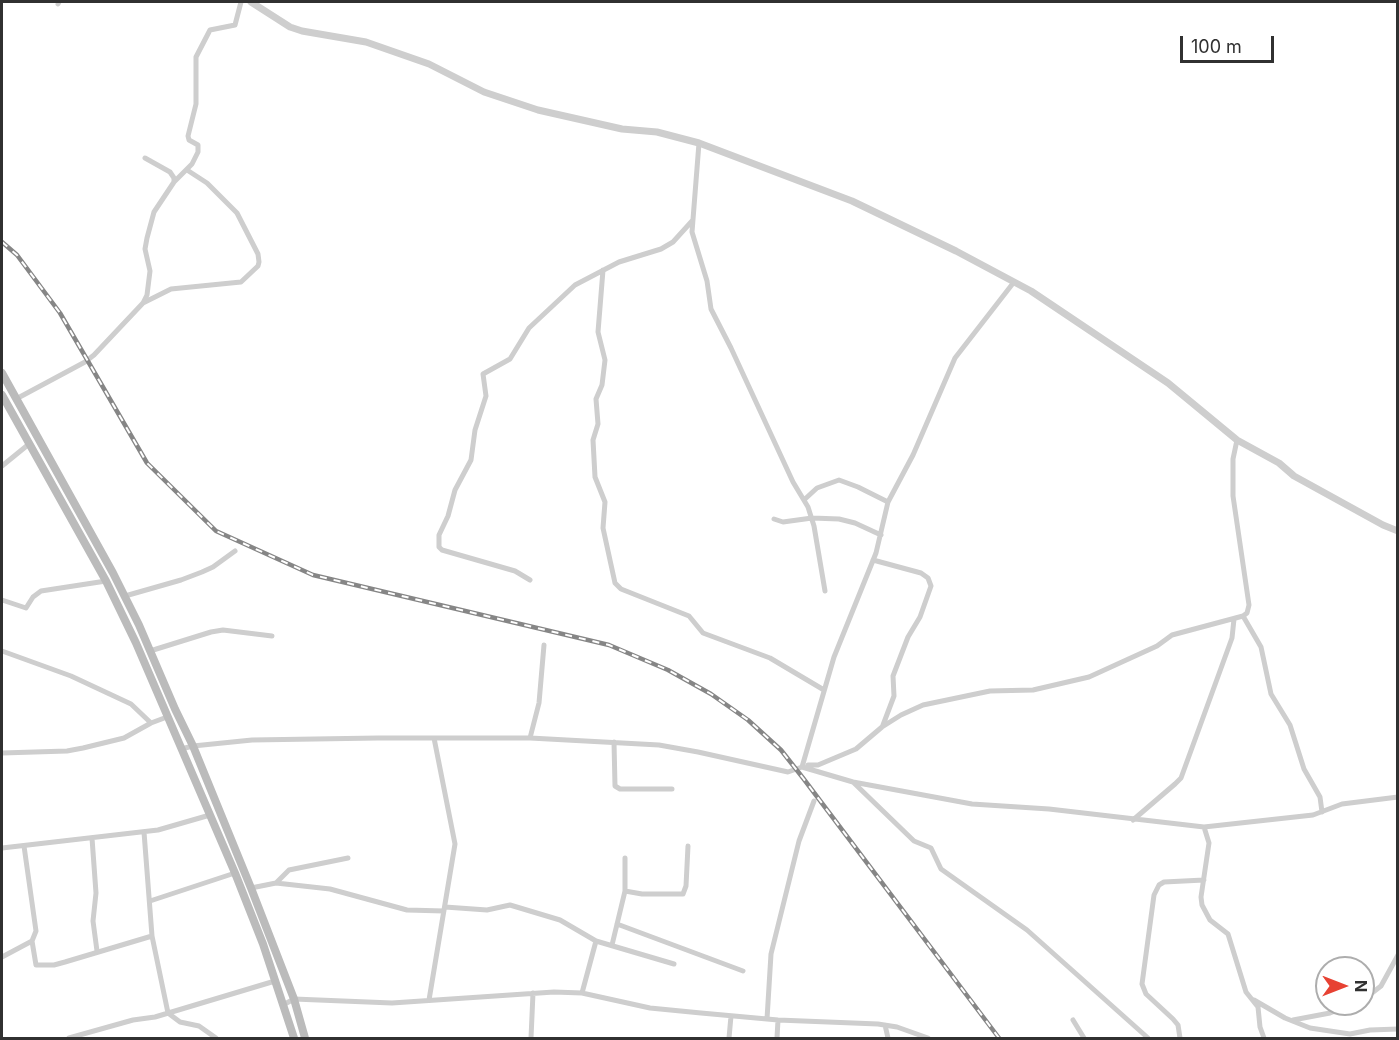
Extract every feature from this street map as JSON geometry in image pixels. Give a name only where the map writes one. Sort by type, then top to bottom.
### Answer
[{"type":"main road","points":[[2,374],[125,596],[193,746],[251,888],[294,999],[305,1038]]},
{"type":"main road","points":[[2,395],[106,581],[136,643],[235,873],[263,944],[294,1038]]},
{"type":"street","points":[[143,303],[149,286],[150,271],[145,249],[154,212],[174,182],[187,170],[199,148],[189,140],[188,136],[196,104],[196,57],[210,30],[235,25],[241,2]]},
{"type":"street","points":[[251,2],[290,27],[366,42],[429,64],[484,92],[538,110],[622,129],[657,132],[699,142],[852,201],[956,251],[1052,304],[1131,360],[1168,383],[1237,440],[1279,463],[1294,476],[1398,531]]},
{"type":"street","points":[[699,142],[692,221],[693,239],[707,281],[711,309],[793,482],[805,499],[812,518],[825,591]]},
{"type":"street","points":[[145,158],[171,172],[174,182]]},
{"type":"street","points":[[16,399],[94,355],[143,303],[171,290],[241,282],[258,266],[258,254],[237,213],[207,183],[187,170]]},
{"type":"street","points":[[530,580],[515,571],[442,550],[439,547],[439,535],[448,516],[455,490],[471,460],[475,430],[486,396],[483,374],[510,359],[529,328],[574,285],[619,262],[661,249],[672,242],[692,221]]},
{"type":"street","points":[[603,270],[598,332],[605,360],[602,385],[596,399],[598,424],[593,440],[595,477],[605,502],[603,528],[615,583],[621,590],[689,616],[703,633],[770,658],[824,690]]},
{"type":"street","points":[[802,766],[834,657],[873,560],[888,502],[916,447],[955,358],[1014,282]]},
{"type":"street","points":[[181,750],[193,746],[252,740],[530,738],[659,745],[788,772],[802,766],[818,765],[856,749],[882,727],[901,715],[933,702],[990,691],[1033,690],[1089,677],[1157,646],[1172,635],[1234,619],[1247,613],[1249,605],[1233,496],[1233,459],[1237,440]]},
{"type":"street","points":[[2,466],[29,444]]},
{"type":"street","points":[[805,499],[817,488],[838,480],[888,502]]},
{"type":"street","points":[[774,519],[792,522],[812,518],[847,520],[881,535]]},
{"type":"street","points":[[125,596],[202,572],[235,551]]},
{"type":"street","points":[[873,560],[921,573],[928,578],[931,586],[893,676],[894,696],[882,727]]},
{"type":"street","points":[[2,600],[26,608],[33,597],[41,591],[106,581]]},
{"type":"street","points":[[1243,616],[1261,647],[1271,694],[1290,725],[1304,769],[1320,797],[1322,812]]},
{"type":"street","points":[[1133,820],[1181,778],[1232,638],[1234,619]]},
{"type":"street","points":[[150,651],[223,630],[272,636]]},
{"type":"street","points":[[530,738],[539,703],[544,645]]},
{"type":"street","points":[[2,651],[71,676],[131,704],[151,723]]},
{"type":"street","points":[[2,753],[67,751],[83,748],[124,738],[167,717]]},
{"type":"street","points":[[429,1000],[455,844],[434,738]]},
{"type":"street","points":[[614,742],[615,786],[620,789],[672,789]]},
{"type":"street","points":[[802,766],[853,782],[972,804],[1049,809],[1204,827],[1313,815],[1342,804],[1398,797]]},
{"type":"street","points":[[853,782],[869,800],[881,808],[914,841],[931,848],[941,868],[1035,937],[1148,1038]]},
{"type":"street","points":[[767,1019],[772,948],[800,841],[814,801]]},
{"type":"street","points":[[2,848],[167,829],[210,815]]},
{"type":"street","points":[[1204,827],[1209,843],[1201,897],[1205,914],[1228,934],[1246,992],[1257,1007],[1264,1038]]},
{"type":"street","points":[[144,832],[152,936],[168,1013],[180,1022],[199,1026],[216,1038]]},
{"type":"street","points":[[92,838],[96,893],[93,921],[97,951]]},
{"type":"street","points":[[24,846],[36,931],[32,941],[36,965],[54,965],[152,936]]},
{"type":"street","points":[[625,891],[642,894],[683,894],[686,886],[688,846]]},
{"type":"street","points":[[276,883],[289,870],[348,858]]},
{"type":"street","points":[[612,945],[625,891],[625,858]]},
{"type":"street","points":[[150,901],[235,873]]},
{"type":"street","points":[[1180,1038],[1178,1025],[1146,994],[1142,984],[1152,906],[1156,889],[1164,882],[1204,880]]},
{"type":"street","points":[[251,888],[276,883],[330,889],[415,911],[487,910],[510,905],[560,920],[596,941],[674,964]]},
{"type":"street","points":[[617,924],[743,970]]},
{"type":"street","points":[[2,957],[32,941]]},
{"type":"street","points":[[582,993],[596,941]]},
{"type":"street","points":[[1375,991],[1381,986],[1398,955]]},
{"type":"street","points":[[69,1038],[168,1013],[275,981]]},
{"type":"street","points":[[283,1006],[294,999],[392,1003],[533,993],[582,993],[650,1008],[778,1020],[885,1025],[928,1038]]},
{"type":"street","points":[[531,1038],[533,993]]},
{"type":"street","points":[[1250,998],[1291,1021],[1310,1028],[1350,1034],[1398,1029]]},
{"type":"street","points":[[729,1038],[731,1016]]},
{"type":"street","points":[[1291,1021],[1315,1016]]},
{"type":"street","points":[[777,1038],[778,1020]]},
{"type":"street","points":[[1073,1020],[1084,1038]]},
{"type":"street","points":[[885,1025],[888,1038]]},
{"type":"railway","points":[[2,242],[17,255],[60,313],[147,463],[216,531],[313,575],[609,645],[668,670],[711,694],[748,720],[781,750],[999,1038]]}]
